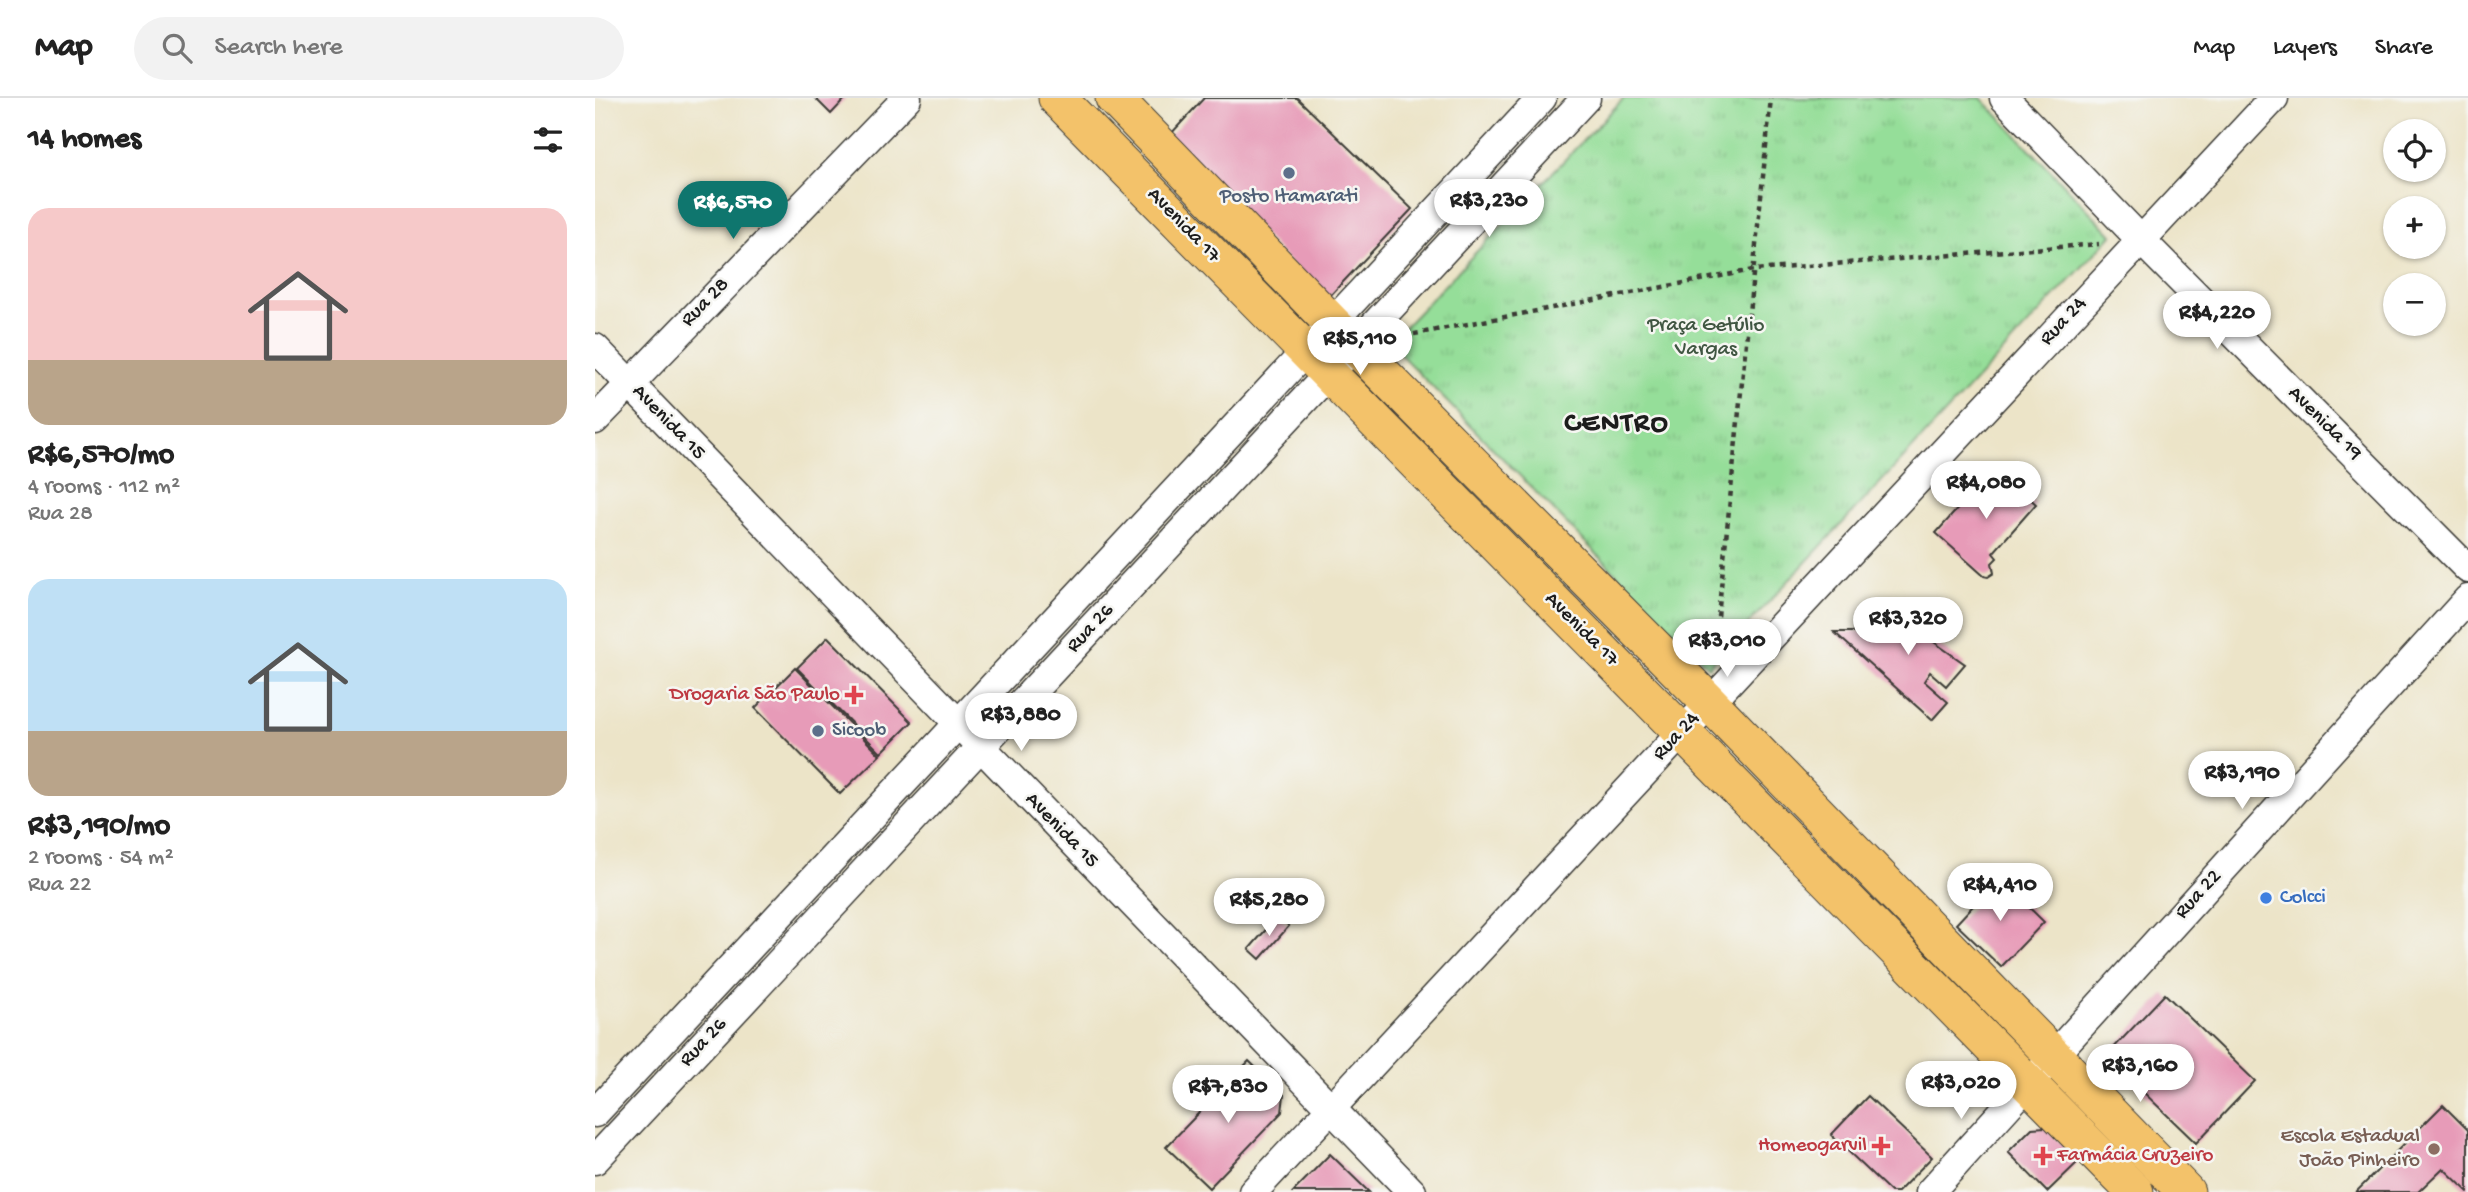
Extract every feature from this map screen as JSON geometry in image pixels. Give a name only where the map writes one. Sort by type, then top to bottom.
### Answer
[{"type":"main road","name":"Avenida 17","points":[[1057,98],[2135,1192]]},
{"type":"main road","name":"Avenida 17","points":[[1114,98],[1709,702],[2186,1192]]},
{"type":"main road","points":[[1514,563],[1542,534]]},
{"type":"street","name":"Rua 28","points":[[595,420],[907,98]]},
{"type":"street","name":"Rua 26","points":[[1344,334],[1542,98]]},
{"type":"street","name":"Avenida 19","points":[[2004,98],[2468,569]]},
{"type":"street","name":"Rua 24","points":[[1253,1192],[2274,98]]},
{"type":"street","name":"Rua 26","points":[[595,1113],[1190,476],[1317,363],[1580,100]]},
{"type":"street","name":"Avenida 15","points":[[595,348],[1412,1192]]},
{"type":"street","name":"Rua 26","points":[[595,1160],[1215,496],[1317,363]]},
{"type":"street","points":[[1190,476],[1215,496]]},
{"type":"street","name":"Rua 22","points":[[1930,1192],[2468,599]]},
{"type":"street","points":[[1056,619],[1079,642]]},
{"type":"street","points":[[802,891],[824,914]]},
{"type":"street","points":[[742,956],[765,977]]},
{"type":"path","points":[[1709,702],[1771,98]]},
{"type":"path","points":[[1344,334],[1753,270],[2141,240]]},
{"type":"green space","name":"Praça Getúlio Vargas","points":[[1624,98],[1981,98],[2112,235],[1708,667],[1389,343]]},
{"type":"building","points":[[815,98],[846,98],[831,114]]},
{"type":"building","name":"Posto Itamarati","points":[[1204,98],[1297,98],[1412,209],[1326,300],[1169,136]]},
{"type":"building","points":[[1995,467],[2036,504],[1993,553],[1997,558],[1992,563],[1994,573],[1988,577],[1936,533]]},
{"type":"building","points":[[1906,605],[1932,611],[1931,640],[1965,664],[1946,686],[1930,672],[1924,681],[1948,702],[1932,720],[1834,632],[1879,632],[1883,615],[1901,619]]},
{"type":"building","name":"Drogaria São Paulo","points":[[828,637],[912,722],[881,753],[797,668]]},
{"type":"building","name":"Sicoob","points":[[795,668],[880,755],[840,794],[755,708]]},
{"type":"building","points":[[1999,878],[2044,922],[2001,967],[1956,924]]},
{"type":"building","points":[[1278,916],[1289,926],[1260,959],[1249,949]]},
{"type":"building","points":[[2165,994],[2255,1081],[2196,1143],[2106,1056]]},
{"type":"building","points":[[1249,1061],[1284,1095],[1282,1112],[1209,1188],[1166,1147]]},
{"type":"building","name":"Homeogarvil","points":[[1868,1096],[1932,1157],[1898,1192],[1891,1192],[1831,1135]]},
{"type":"building","name":"Escola Estadual João Pinheiro","points":[[2443,1105],[2468,1130],[2468,1192],[2443,1168],[2418,1192],[2356,1192]]},
{"type":"building","name":"Farmácia Cruzeiro","points":[[2045,1127],[2079,1161],[2047,1192],[2008,1152],[2032,1128]]},
{"type":"building","points":[[1330,1154],[1369,1192],[1293,1192]]},
{"type":"place","name":"Posto Itamarati","points":[[1289,173]]},
{"type":"place","name":"Drogaria São Paulo","points":[[854,695]]},
{"type":"place","name":"Sicoob","points":[[818,731]]},
{"type":"place","name":"Colcci","points":[[2266,898]]},
{"type":"place","name":"Homeogarvil","points":[[1881,1146]]},
{"type":"place","name":"Escola Estadual João Pinheiro","points":[[2434,1149]]},
{"type":"place","name":"Farmácia Cruzeiro","points":[[2043,1156]]},
{"type":"district","name":"CENTRO","points":[[1617,424]]}]
